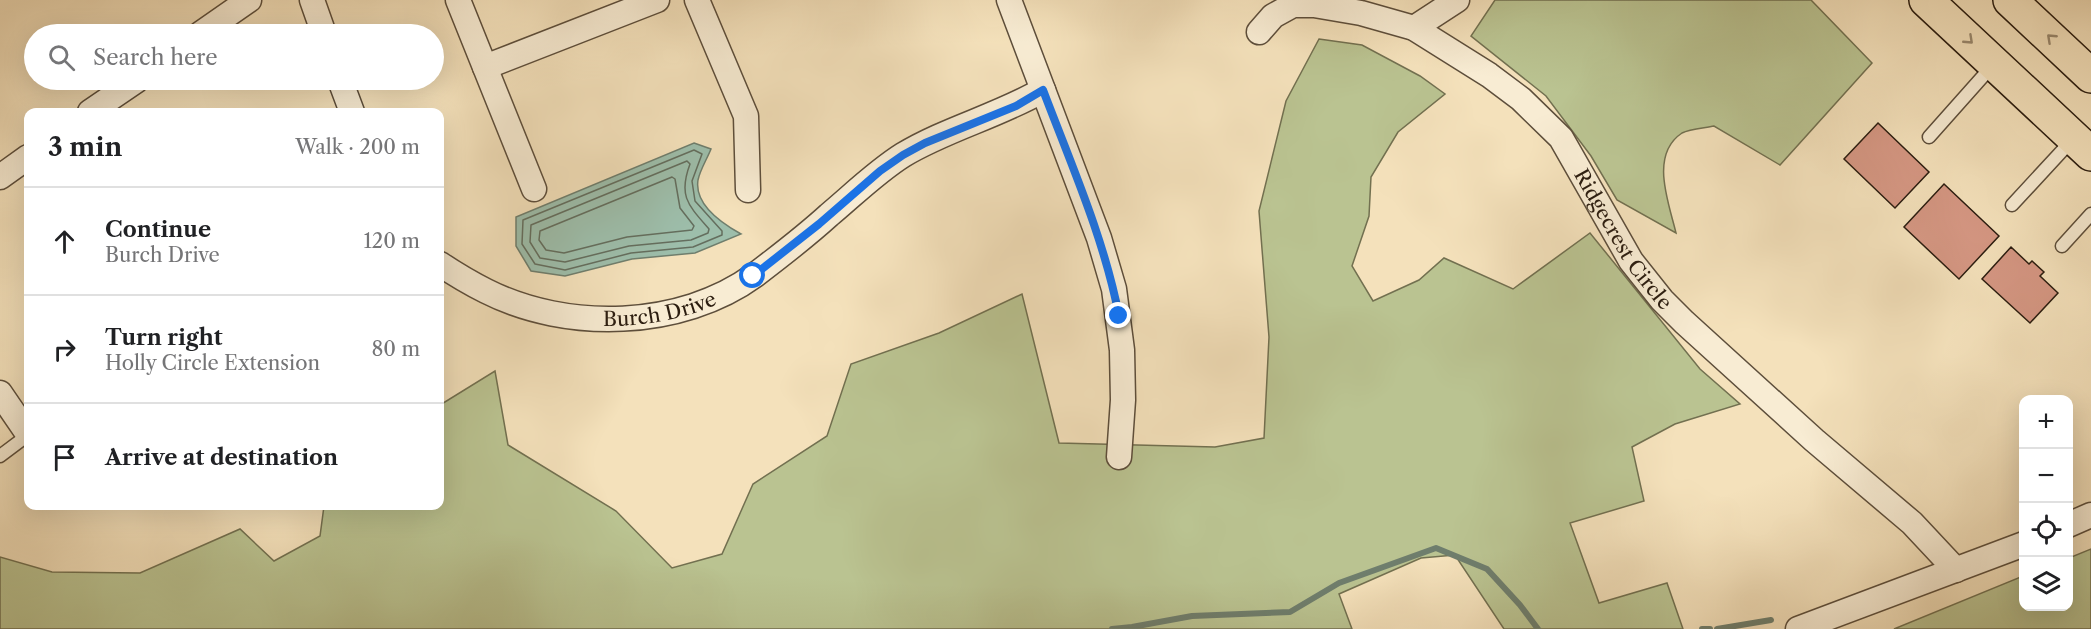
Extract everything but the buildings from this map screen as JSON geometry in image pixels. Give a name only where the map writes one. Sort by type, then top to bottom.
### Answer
[{"type":"main road","points":[[1926,0],[2082,146]]},
{"type":"main road","points":[[2010,0],[2091,76]]},
{"type":"street","points":[[214,24],[249,0]]},
{"type":"street","points":[[312,0],[320,24]]},
{"type":"street","points":[[458,0],[534,189]]},
{"type":"street","points":[[484,67],[657,0]]},
{"type":"street","points":[[698,0],[746,116],[748,190]]},
{"type":"street","points":[[1009,0],[1099,238],[1114,289],[1122,350],[1123,400],[1119,457]]},
{"type":"street","points":[[1414,28],[1457,0]]},
{"type":"street","name":"Ridgecrest Circle","points":[[1258,32],[1273,16],[1293,5],[1314,4],[1361,13],[1414,28],[1489,75],[1521,99],[1561,138],[1631,261],[1662,300],[1814,440],[1912,523],[1956,570]]},
{"type":"street","points":[[96,108],[122,90]]},
{"type":"street","points":[[344,90],[350,108]]},
{"type":"street","name":"Burch Drive","points":[[444,266],[487,292],[515,303],[576,317],[649,316],[682,310],[716,297],[753,276],[819,224],[880,171],[903,155],[925,143],[1016,106],[1043,90]]},
{"type":"street","points":[[0,177],[24,160]]},
{"type":"street","points":[[0,393],[24,429]]},
{"type":"street","points":[[2073,523],[2091,515]]},
{"type":"street","points":[[1798,629],[2019,546]]},
{"type":"lane","points":[[1929,137],[1994,64]]},
{"type":"lane","points":[[2012,205],[2082,146]]},
{"type":"lane","points":[[2062,246],[2091,214]]},
{"type":"lane","points":[[0,456],[24,438]]},
{"type":"green space","points":[[1495,0],[1811,0],[1872,63],[1780,165],[1714,126],[1682,133],[1672,142],[1666,154],[1664,166],[1666,194],[1676,233],[1617,200],[1591,156],[1546,96],[1471,36]]},
{"type":"green space","points":[[1319,39],[1362,45],[1420,76],[1445,94],[1398,132],[1371,177],[1369,216],[1352,266],[1373,301],[1419,280],[1444,258],[1513,289],[1590,233],[1700,369],[1740,404],[1675,424],[1632,447],[1644,501],[1570,523],[1599,603],[1667,583],[1683,629],[1504,629],[1455,555],[1421,558],[1339,594],[1352,629],[0,629],[0,557],[52,572],[140,573],[240,529],[274,561],[320,536],[323,510],[444,510],[444,403],[495,371],[508,445],[616,511],[672,568],[722,554],[753,484],[827,436],[851,364],[939,333],[1022,294],[1059,443],[1215,447],[1264,438],[1269,337],[1259,211],[1286,101]]},
{"type":"green space","points":[[2091,549],[2091,629],[1894,629],[2019,578],[2019,611],[2073,611],[2073,556]]},
{"type":"water","points":[[694,143],[711,149],[698,180],[700,198],[711,213],[741,234],[695,253],[632,259],[565,276],[531,271],[516,246],[516,217]]},
{"type":"waterway","points":[[1112,629],[1192,616],[1290,612],[1339,583],[1436,548],[1487,569],[1520,605],[1538,629]]},
{"type":"waterway","points":[[1717,629],[1771,620]]},
{"type":"waterway","points":[[1702,629],[1710,629]]},
{"type":"route","points":[[753,276],[819,224],[880,171],[903,155],[925,143],[1016,106],[1043,90],[1099,238],[1114,289],[1119,316]]}]
